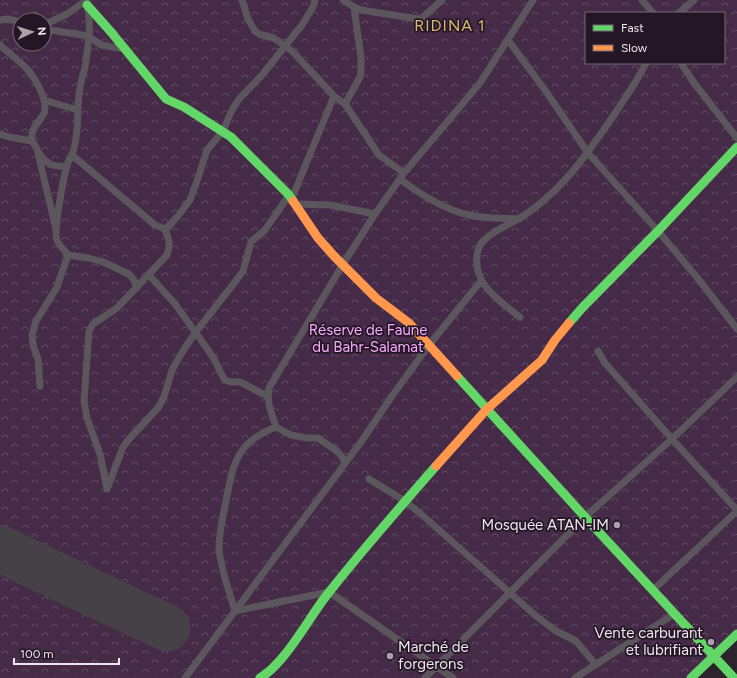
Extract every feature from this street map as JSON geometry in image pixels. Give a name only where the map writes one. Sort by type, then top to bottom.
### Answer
[{"type":"street","points":[[242,0],[248,20],[255,31],[259,34],[274,38],[293,52],[334,96],[345,104],[376,150],[425,196],[457,212],[470,216],[519,219]]},
{"type":"street","points":[[165,230],[190,200],[198,181],[207,150],[223,131],[231,112],[239,99],[262,75],[302,25],[313,7],[315,0]]},
{"type":"street","points":[[344,0],[361,10],[418,19],[422,18],[442,0]]},
{"type":"street","points":[[345,463],[338,451],[318,438],[307,438],[291,435],[276,427],[267,396],[269,388],[343,264],[375,214],[402,176],[480,83],[533,0]]},
{"type":"street","points":[[642,0],[652,12]]},
{"type":"street","points":[[680,12],[694,0]]},
{"type":"street","points":[[52,21],[87,2]]},
{"type":"street","points":[[55,227],[67,166],[72,155],[77,130],[79,91],[85,66],[88,36],[87,2]]},
{"type":"street","points":[[87,2],[166,98],[184,107],[223,131],[252,157],[292,199],[318,238],[376,298],[409,323],[734,678]]},
{"type":"street","points":[[345,104],[360,77],[361,71],[361,58],[352,4]]},
{"type":"street","points":[[0,20],[12,21]]},
{"type":"street","points":[[52,29],[88,36],[101,45],[125,48]]},
{"type":"street","points":[[508,40],[545,90],[588,153],[658,231],[700,281],[737,329]]},
{"type":"street","points":[[0,45],[27,69],[39,88],[44,100],[44,112],[31,134],[37,150],[46,162],[52,166],[67,166]]},
{"type":"street","points":[[520,317],[492,296],[481,281],[476,266],[478,249],[486,238],[519,219],[544,200],[588,153],[636,81],[645,64]]},
{"type":"street","points":[[682,64],[694,84],[737,138]]},
{"type":"street","points":[[72,155],[155,225],[165,230],[170,246],[167,255],[137,288],[117,308],[92,324],[88,332],[84,401],[87,418],[100,454],[107,489],[123,447],[158,408],[164,397],[175,365],[195,332],[243,271],[251,242],[265,230],[292,199],[334,96]]},
{"type":"street","points":[[44,100],[77,110]]},
{"type":"street","points":[[0,134],[9,137],[32,140]]},
{"type":"street","points":[[260,678],[267,674],[286,653],[329,592],[405,501],[488,409],[542,360],[555,340],[583,307],[658,231],[737,147]]},
{"type":"street","points":[[37,150],[57,240],[68,255],[104,262],[129,274],[134,280],[137,288]]},
{"type":"street","points":[[292,199],[375,214]]},
{"type":"street","points":[[40,386],[38,359],[33,345],[32,335],[36,321],[57,287],[68,255]]},
{"type":"street","points":[[149,275],[175,304],[214,359],[225,380],[240,382],[267,396]]},
{"type":"street","points":[[186,678],[345,463],[428,345],[481,281]]},
{"type":"street","points":[[598,351],[605,363],[737,511],[653,590]]},
{"type":"street","points":[[425,678],[585,517],[672,439],[737,377]]},
{"type":"street","points":[[235,611],[222,566],[220,548],[220,531],[231,474],[236,459],[244,448],[252,440],[276,427]]},
{"type":"street","points":[[369,479],[405,501],[548,625],[556,631],[576,641],[596,665]]},
{"type":"street","points":[[235,611],[329,592],[453,678]]},
{"type":"street","points":[[575,678],[674,614]]},
{"type":"street","points":[[691,678],[737,634]]},
{"type":"green space","name":"Réserve de Faune du Bahr-Salamat","points":[[0,0],[737,0],[737,634],[691,678],[0,678]]},
{"type":"runway","points":[[0,549],[167,628]]},
{"type":"traffic: fast","points":[[87,5],[166,99],[184,107],[231,137],[289,195],[293,201]]},
{"type":"traffic: fast","points":[[569,323],[737,147]]},
{"type":"traffic: fast","points":[[457,376],[734,678]]},
{"type":"traffic: fast","points":[[260,678],[270,671],[279,661],[297,638],[322,601],[382,528],[436,466]]},
{"type":"traffic: fast","points":[[691,678],[737,634]]},
{"type":"traffic: slow","points":[[293,201],[318,238],[334,256],[376,298],[409,323],[457,376]]},
{"type":"traffic: slow","points":[[436,466],[487,409],[542,360],[555,340],[569,323]]},
{"type":"place","name":"Mosquée ATAN-IM","points":[[617,525]]},
{"type":"place","name":"Vente carburant et lubrifiant","points":[[711,642]]},
{"type":"place","name":"Marché de forgerons","points":[[390,656]]},
{"type":"district","name":"RIDINA 1","points":[[450,25]]}]
